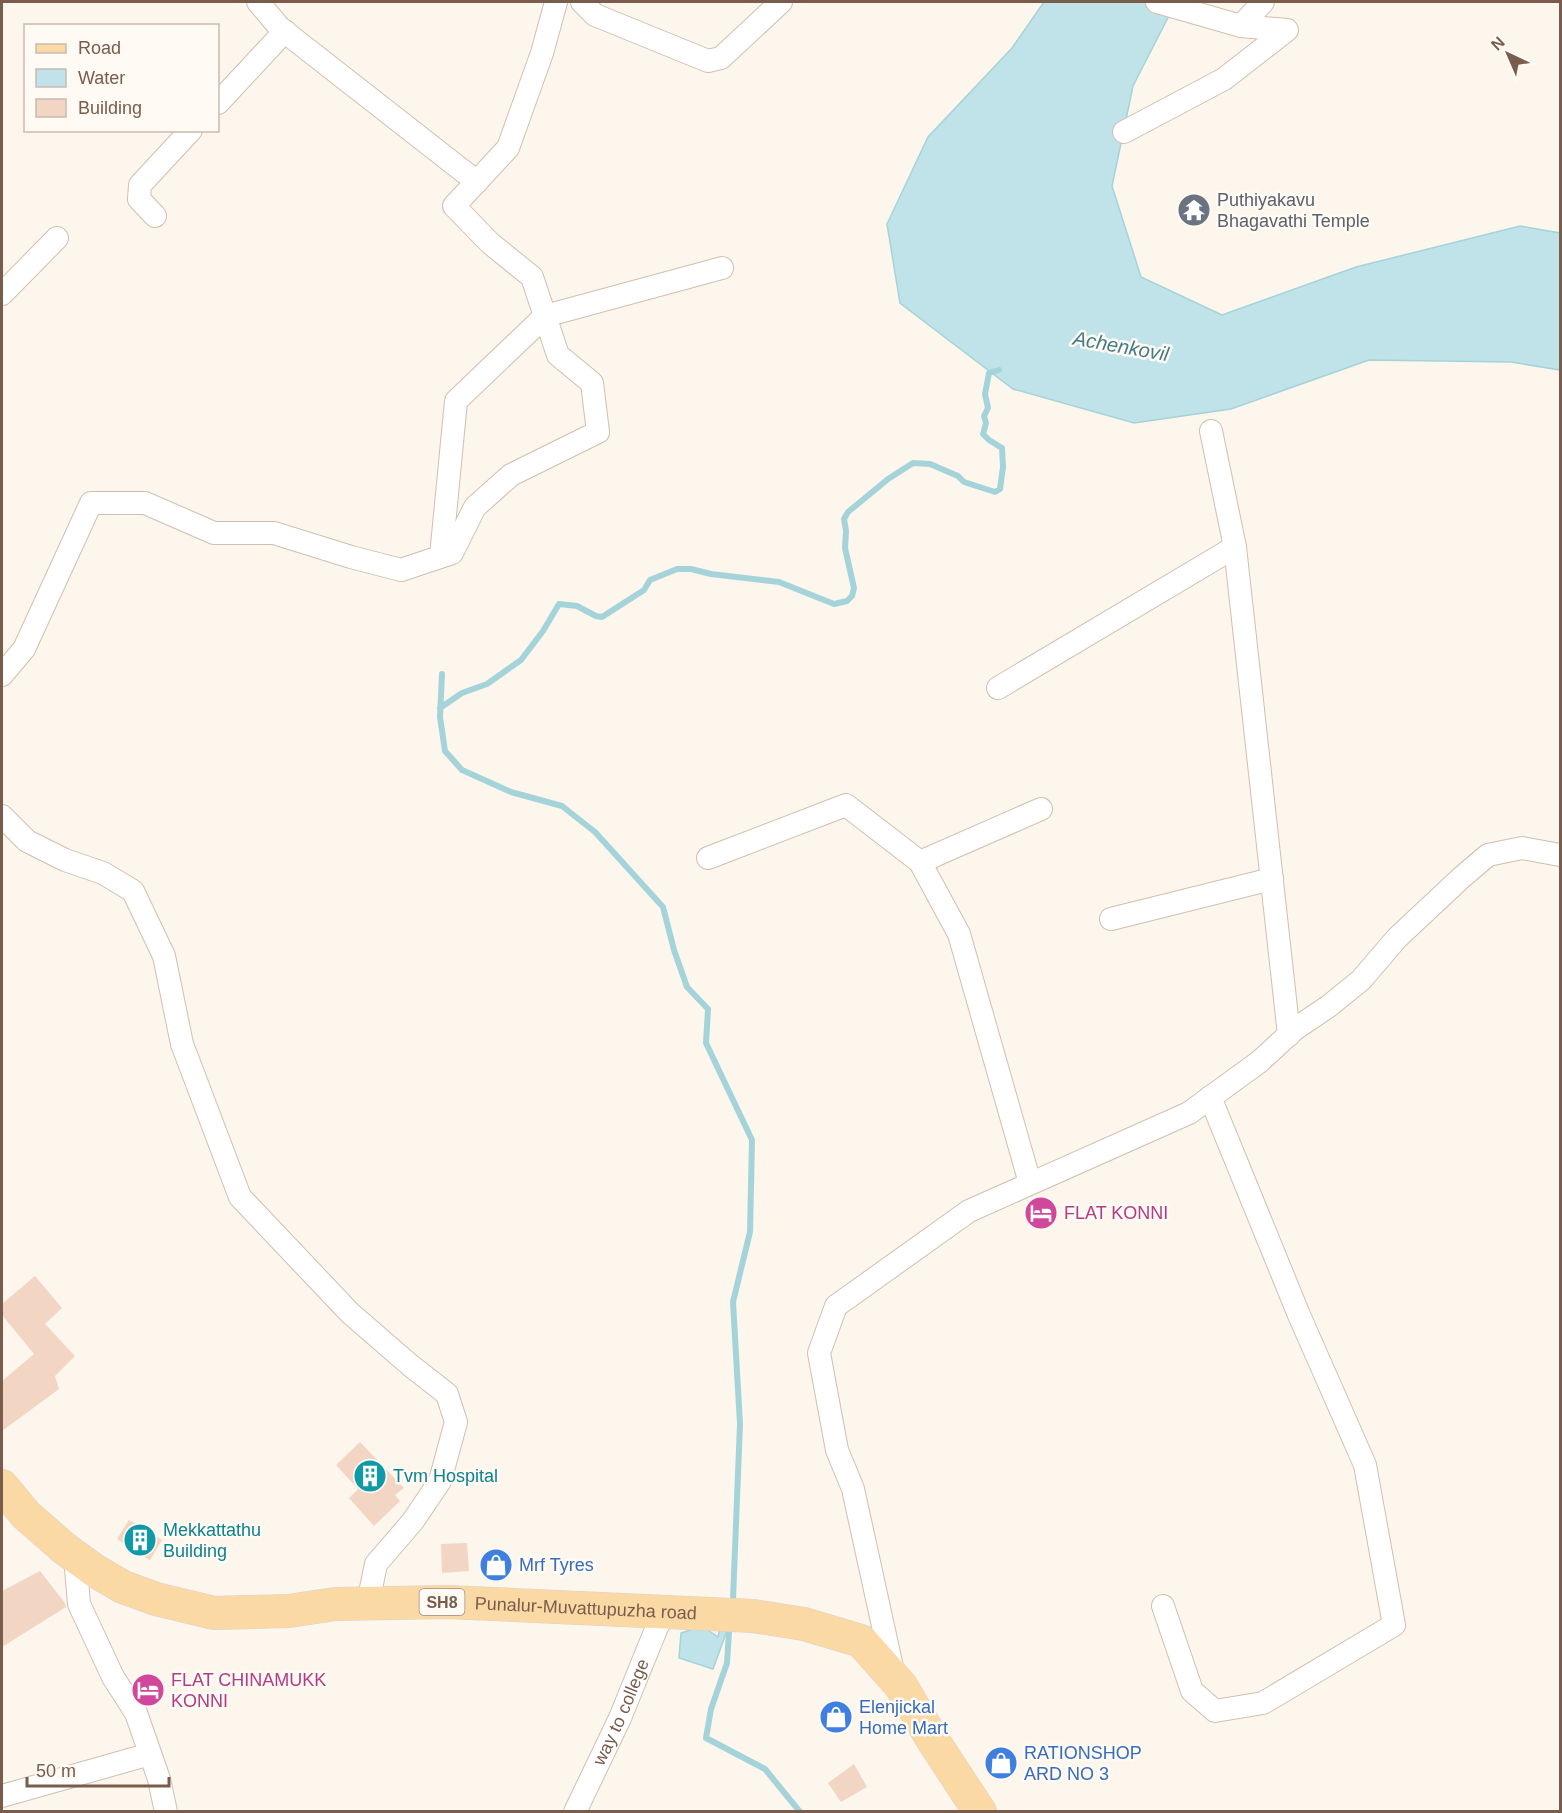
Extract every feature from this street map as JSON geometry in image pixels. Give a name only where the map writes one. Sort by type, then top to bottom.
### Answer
[{"type":"main road","name":"Punalur-Muvattupuzha road","points":[[2,1486],[26,1515],[75,1557],[123,1587],[156,1599],[214,1613],[289,1611],[335,1604],[448,1602],[753,1616],[804,1624],[861,1641],[901,1686]]},
{"type":"main road","name":"SH8","points":[[901,1686],[980,1812]]},
{"type":"street","points":[[258,2],[285,31],[477,182]]},
{"type":"street","points":[[2,675],[24,649],[91,502],[145,502],[214,533],[274,533],[401,570],[452,553],[475,507],[511,475],[598,432],[592,383],[558,355],[532,277],[490,243],[454,206],[508,148],[542,53],[556,2]]},
{"type":"street","points":[[582,2],[596,15],[708,61],[721,58],[781,2]]},
{"type":"street","points":[[1241,26],[1263,2]]},
{"type":"street","points":[[1124,132],[1224,79],[1287,30],[1241,26],[1164,4]]},
{"type":"street","points":[[219,101],[285,31]]},
{"type":"street","points":[[155,216],[139,199],[140,185],[189,132]]},
{"type":"street","points":[[2,294],[57,238]]},
{"type":"street","points":[[441,556],[456,402],[545,316],[722,268]]},
{"type":"street","points":[[1211,431],[1235,547],[1288,1035]]},
{"type":"street","points":[[998,688],[1235,547]]},
{"type":"street","points":[[708,858],[846,805],[920,862],[959,934],[1030,1183]]},
{"type":"street","points":[[920,862],[1041,809]]},
{"type":"street","points":[[2,816],[27,841],[65,860],[103,873],[133,891],[164,956],[182,1044],[240,1197],[350,1313],[447,1394],[456,1422],[440,1481],[413,1521],[376,1564],[368,1603]]},
{"type":"street","points":[[901,1686],[892,1667],[853,1489],[837,1450],[819,1353],[836,1306],[969,1211],[1189,1113],[1259,1062],[1288,1035],[1361,980],[1397,938],[1488,855],[1522,848],[1560,855]]},
{"type":"street","points":[[1111,918],[1272,879]]},
{"type":"street","points":[[1163,1606],[1192,1691],[1215,1711],[1263,1703],[1394,1625],[1365,1465],[1299,1315],[1210,1097]]},
{"type":"street","points":[[75,1557],[78,1604],[113,1677],[136,1713],[159,1779],[166,1812]]},
{"type":"street","name":"way to college","points":[[575,1812],[620,1718],[657,1626],[665,1612]]},
{"type":"street","points":[[2,1796],[150,1754]]},
{"type":"water","name":"Achenkovil","points":[[1044,2],[1176,2],[1133,86],[1112,186],[1141,277],[1222,315],[1356,267],[1520,226],[1560,233],[1560,370],[1511,362],[1369,360],[1231,409],[1134,423],[1013,389],[900,303],[887,224],[928,137],[1012,48]]},
{"type":"water","points":[[721,1624],[728,1628],[713,1669],[679,1658],[681,1633],[702,1626],[718,1637]]},
{"type":"building","points":[[35,1276],[62,1308],[45,1324],[75,1356],[55,1376],[59,1389],[2,1431],[2,1381],[34,1354],[2,1315],[2,1304]]},
{"type":"building","name":"Tvm Hospital","points":[[360,1442],[404,1488],[395,1495],[400,1501],[374,1526],[349,1498],[358,1489],[336,1465]]},
{"type":"building","name":"Mekkattathu Building","points":[[129,1520],[162,1540],[150,1560],[117,1539]]},
{"type":"building","points":[[467,1543],[469,1571],[442,1573],[441,1544]]},
{"type":"building","points":[[40,1571],[66,1607],[2,1647],[2,1591]]},
{"type":"building","points":[[854,1764],[867,1787],[841,1802],[828,1783]]},
{"type":"waterway","points":[[440,708],[462,693],[487,684],[521,660],[543,631],[559,604],[577,606],[602,617],[644,590],[650,580],[677,569],[779,582],[834,604],[847,601],[852,596],[854,588],[845,548],[844,519],[848,512],[888,479],[913,463],[930,464],[958,476],[964,482],[995,492],[1000,489],[1003,467],[1002,448],[983,434],[986,423],[984,416],[988,408],[985,394],[989,373],[999,370]]},
{"type":"waterway","points":[[442,674],[440,717],[445,751],[462,770],[511,792],[562,806],[595,832],[663,907],[674,950],[687,987],[708,1009],[706,1043],[752,1140],[750,1232],[733,1302],[740,1424],[733,1599]]},
{"type":"waterway","points":[[729,1632],[727,1663],[711,1709],[706,1738],[765,1769],[800,1812]]},
{"type":"place","name":"Puthiyakavu Bhagavathi Temple","points":[[1194,210]]},
{"type":"place","name":"FLAT KONNI","points":[[1041,1213]]},
{"type":"place","name":"Tvm Hospital","points":[[370,1476]]},
{"type":"place","name":"Mekkattathu Building","points":[[140,1540]]},
{"type":"place","name":"Mrf Tyres","points":[[496,1565]]},
{"type":"place","name":"FLAT CHINAMUKK KONNI","points":[[148,1690]]},
{"type":"place","name":"Elenjickal Home Mart","points":[[836,1717]]},
{"type":"place","name":"RATIONSHOP ARD NO 3","points":[[1001,1763]]}]
